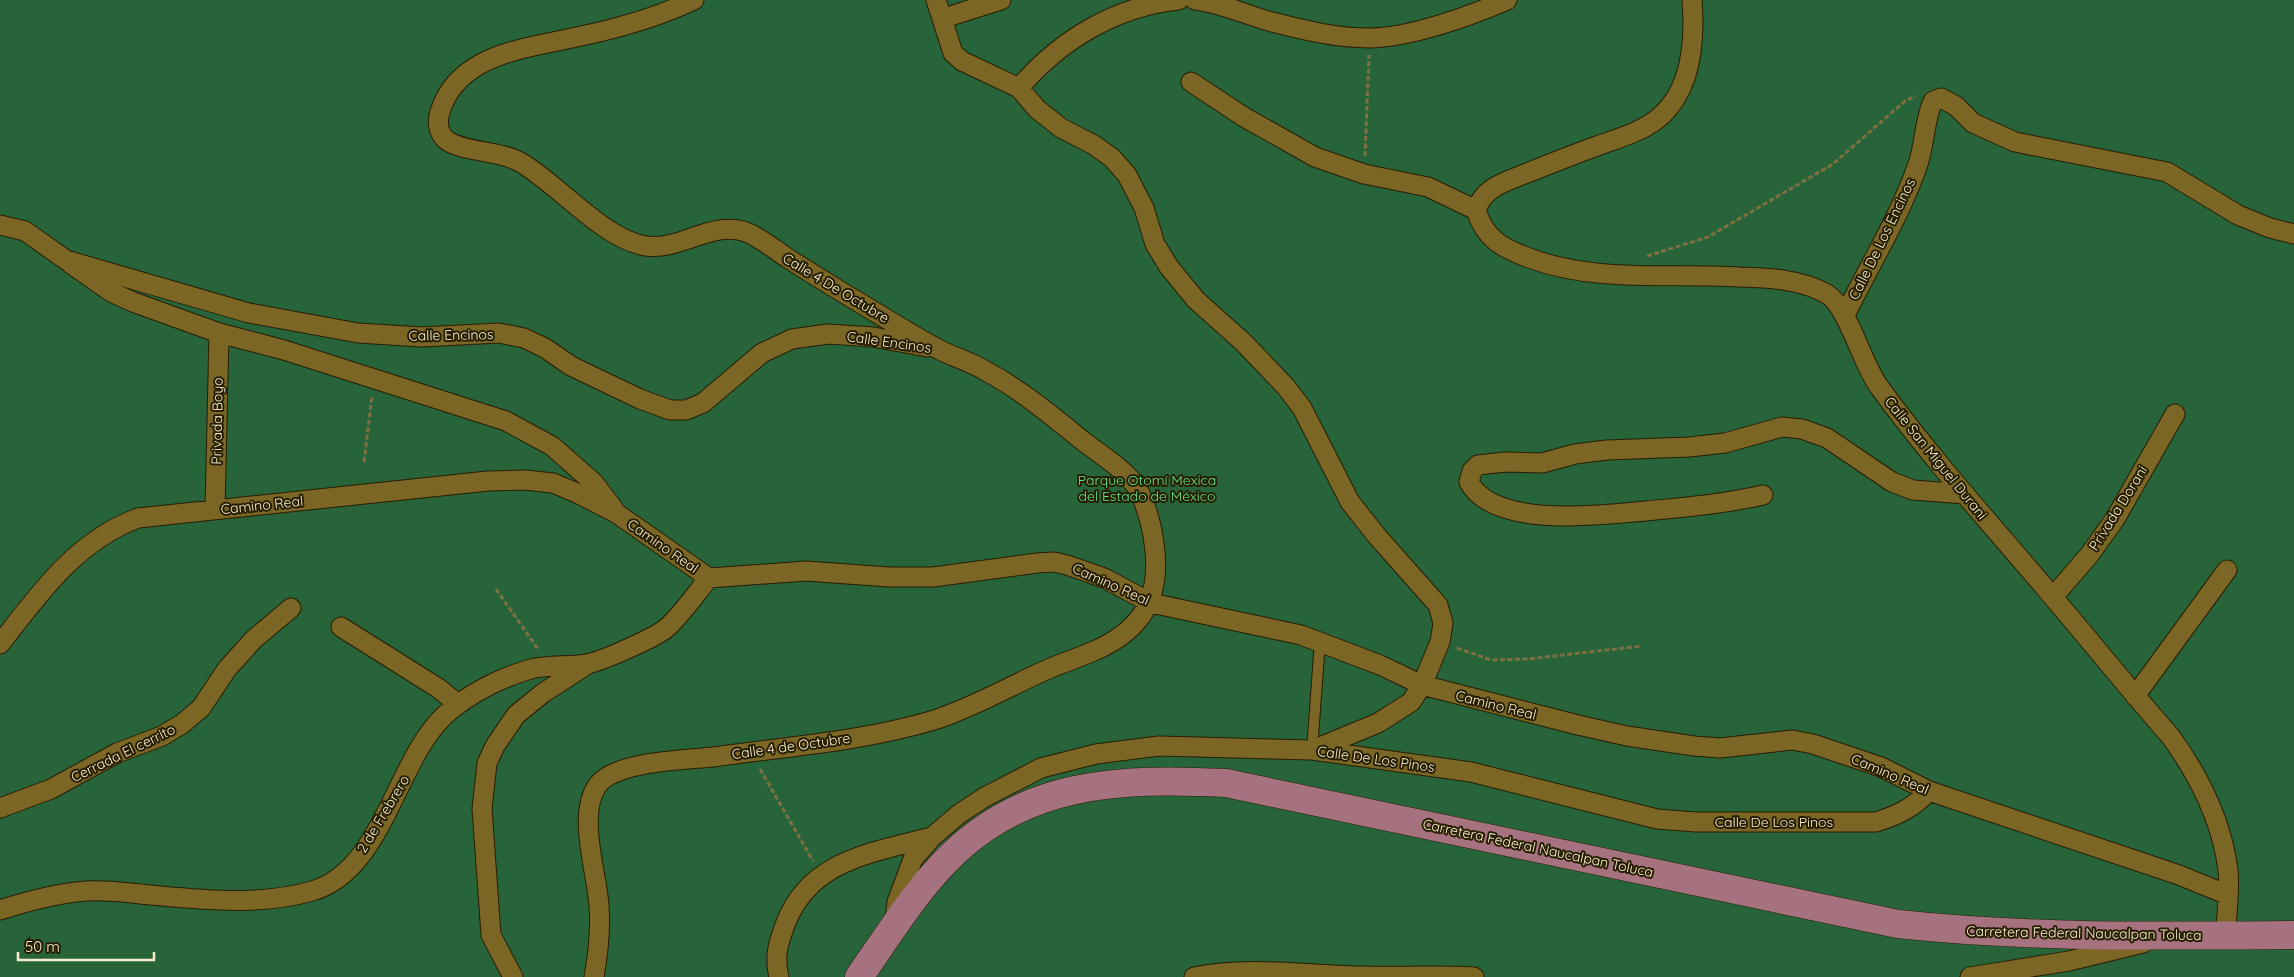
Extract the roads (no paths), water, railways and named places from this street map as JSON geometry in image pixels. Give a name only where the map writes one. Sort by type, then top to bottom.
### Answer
[{"type":"main road","name":"Carretera Federal Naucalpan Toluca","points":[[859,977],[942,865],[969,840],[1001,818],[1049,796],[1103,784],[1167,780],[1226,783],[1898,924],[1976,932],[2038,935],[2294,935]]},
{"type":"street","name":"Calle 4 De Octubre","points":[[694,0],[608,32],[496,56],[472,69],[454,86],[443,102],[438,118],[440,132],[447,142],[460,147],[508,155],[531,169],[569,201],[616,234],[640,246],[656,247],[716,230],[734,229],[750,233],[812,275],[938,349],[983,369],[1017,390],[1106,459],[1132,482],[1144,505],[1152,534],[1155,572],[1151,603]]},
{"type":"street","points":[[936,0],[944,18],[953,53],[962,61],[1019,88],[1037,109],[1061,128],[1094,145],[1112,158],[1127,175],[1144,208],[1155,244],[1169,267],[1196,300],[1242,342],[1286,387],[1302,408],[1350,502],[1376,535],[1438,605],[1443,623],[1440,642],[1422,685],[1411,702],[1397,713],[1312,750]]},
{"type":"street","points":[[944,18],[1002,0]]},
{"type":"street","points":[[1019,88],[1037,67],[1077,35],[1103,22],[1141,8],[1179,0]]},
{"type":"street","points":[[1195,0],[1212,2],[1269,22],[1319,34],[1370,38],[1443,24],[1507,0]]},
{"type":"street","points":[[1192,82],[1244,117],[1315,157],[1364,174],[1428,187],[1476,210],[1480,199],[1489,189],[1637,131],[1662,115],[1676,98],[1688,71],[1692,42],[1692,0]]},
{"type":"street","name":"Calle De Los Encinos","points":[[1845,315],[1898,212],[1918,166],[1926,134],[1929,109],[1934,101],[1941,98],[1948,101],[1973,123],[2015,142],[2167,172],[2238,215],[2270,228],[2294,234]]},
{"type":"street","name":"Calle San Miguel Durani","points":[[1476,210],[1481,226],[1490,237],[1514,252],[1550,266],[1608,275],[1771,278],[1805,284],[1830,296],[1845,315],[1864,363],[1878,387],[1965,494],[2171,737],[2192,767],[2223,844],[2228,872],[2225,936]]},
{"type":"street","name":"Calle Encinos","points":[[0,225],[25,231],[66,260],[249,313],[358,333],[422,337],[498,333],[524,338],[545,348],[571,366],[640,399],[670,410],[686,410],[703,403],[762,353],[792,339],[828,334],[846,335],[872,337],[938,349]]},
{"type":"street","points":[[66,260],[111,292],[219,333],[284,350],[497,418],[525,430],[552,446],[594,483],[616,513]]},
{"type":"street","name":"Privada Boyo","points":[[215,510],[219,333]]},
{"type":"street","name":"Privada Dorani","points":[[2053,597],[2090,554],[2115,519],[2175,414]]},
{"type":"street","points":[[1763,495],[1724,504],[1557,517],[1510,509],[1474,491],[1470,482],[1472,471],[1478,465],[1505,462],[1542,463],[1575,454],[1607,450],[1689,447],[1724,443],[1782,427],[1802,429],[1827,438],[1892,482],[1912,490],[1965,494]]},
{"type":"street","name":"Camino Real","points":[[0,644],[47,584],[91,542],[114,527],[138,518],[488,481],[525,480],[553,483],[616,513],[709,578],[806,571],[889,577],[933,577],[1054,562],[1104,578],[1151,603],[1301,635],[1380,665],[1422,685],[1578,725],[1674,744],[1720,748],[1774,740],[1792,740],[1813,744],[1881,767],[1929,791],[2179,875],[2228,896]]},
{"type":"street","points":[[2135,696],[2227,570]]},
{"type":"street","name":"2 de Frebrero","points":[[0,910],[45,898],[88,891],[252,902],[284,898],[315,890],[339,877],[365,850],[430,731],[458,704],[483,689],[532,669],[588,664],[665,629],[709,578]]},
{"type":"street","name":"Calle 4 de Octubre","points":[[594,977],[600,928],[588,814],[596,787],[605,778],[618,771],[636,767],[824,744],[937,719],[1055,666],[1097,650],[1133,626],[1151,603]]},
{"type":"street","name":"Cerrada El cerrito","points":[[0,808],[51,789],[117,753],[162,736],[182,724],[200,708],[228,669],[253,640],[290,608]]},
{"type":"street","points":[[341,627],[438,688],[458,704]]},
{"type":"street","points":[[513,977],[491,935],[482,809],[486,763],[494,746],[516,715],[543,693],[588,664]]},
{"type":"street","name":"Calle De Los Pinos","points":[[894,928],[897,902],[907,872],[918,852],[932,837],[959,814],[985,797],[1041,768],[1096,754],[1159,746],[1312,750],[1471,772],[1597,806],[1658,819],[1687,821],[1876,822],[1900,814],[1918,803],[1929,791]]},
{"type":"street","points":[[779,977],[776,950],[792,907],[821,875],[870,853],[932,837]]},
{"type":"street","points":[[1980,976],[2069,961],[2171,935]]},
{"type":"street","points":[[1194,977],[1229,972],[1262,971],[1360,976],[1474,977]]},
{"type":"lane","points":[[1312,750],[1320,641]]},
{"type":"park label","name":"Parque Otomí Mexica del Estado de México","points":[[1147,488]]}]
